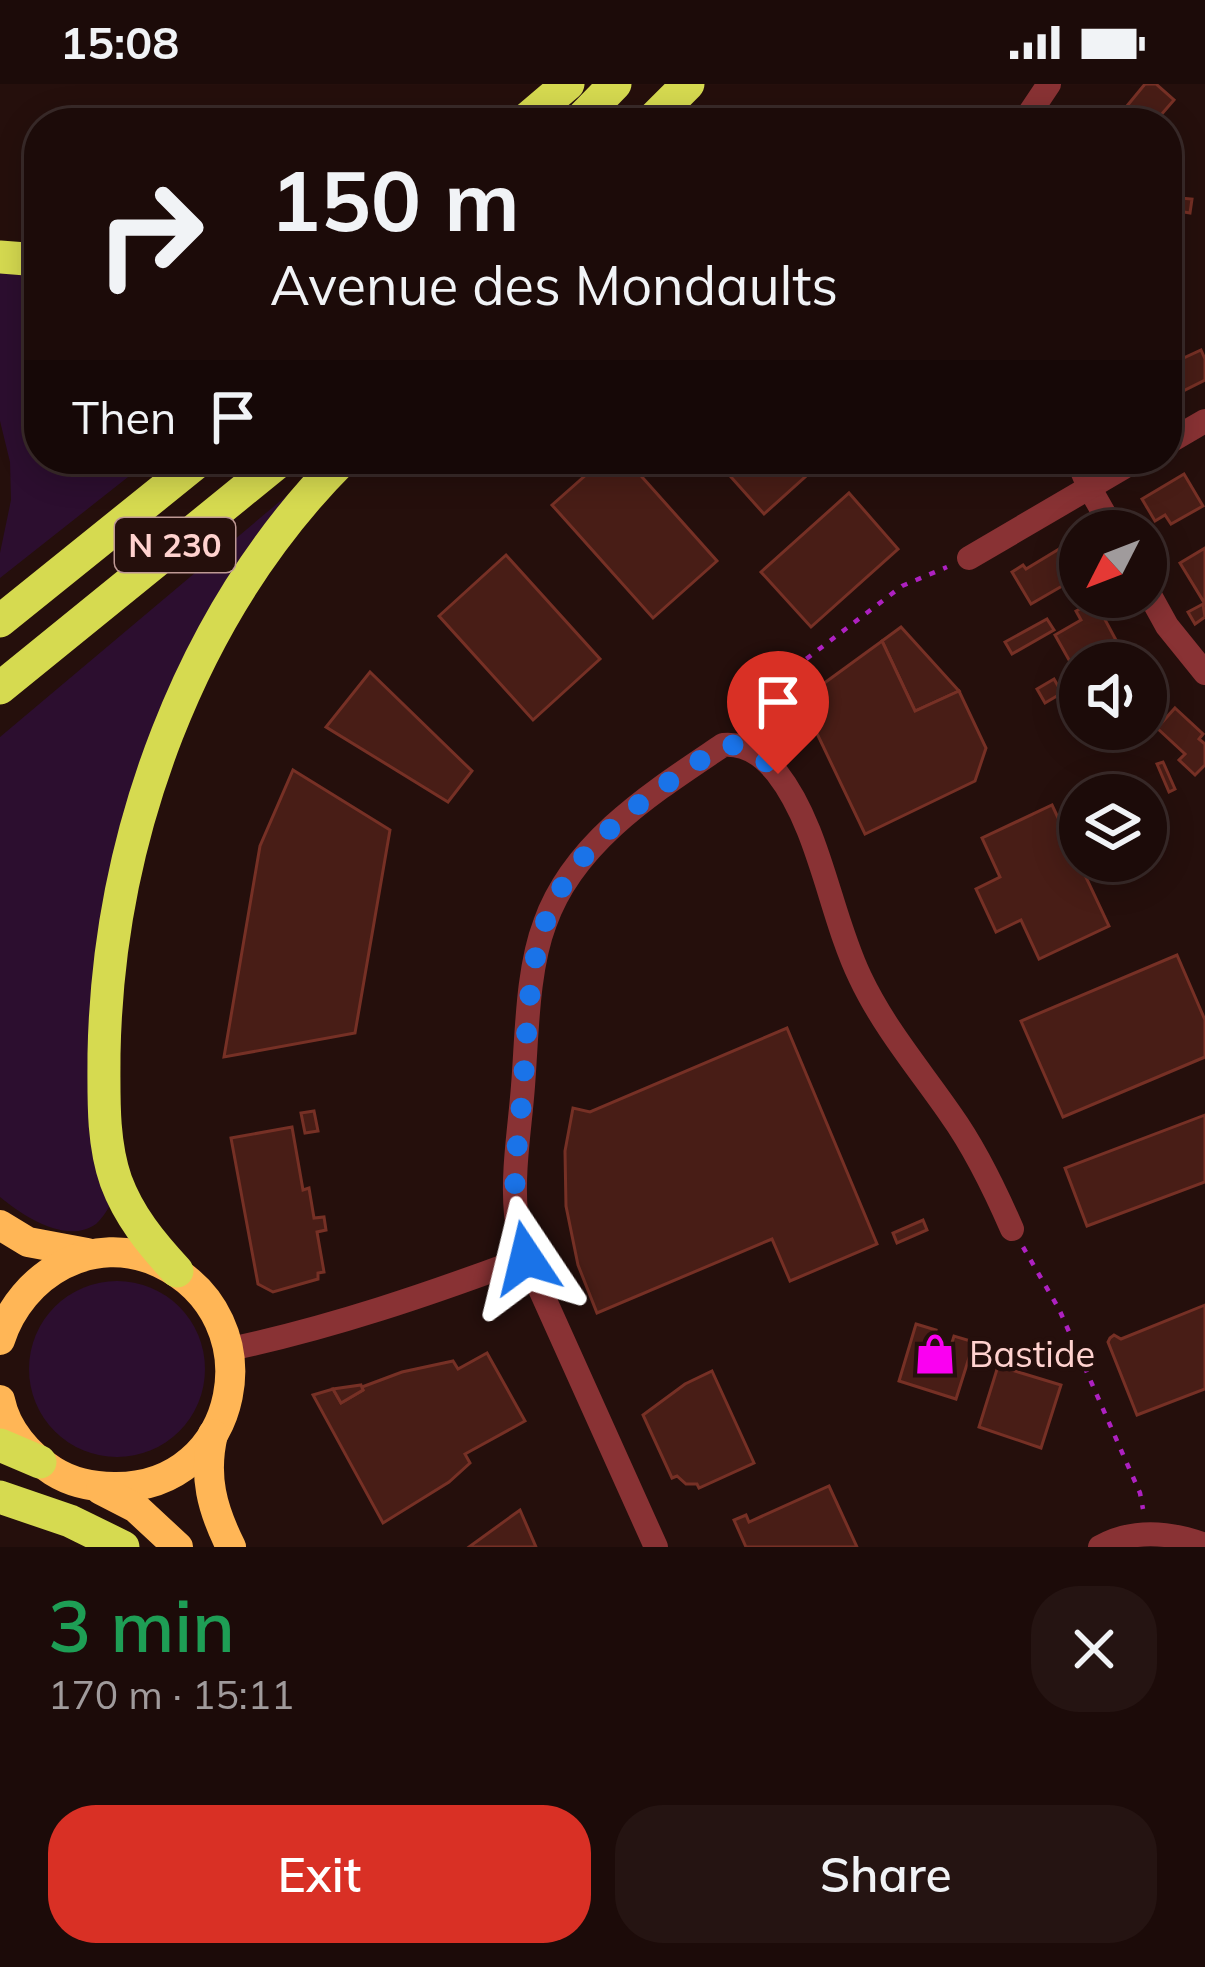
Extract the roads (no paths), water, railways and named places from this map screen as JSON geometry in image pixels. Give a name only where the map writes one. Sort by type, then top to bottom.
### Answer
[{"type":"highway","points":[[540,108],[568,84]]},
{"type":"highway","points":[[592,108],[615,84]]},
{"type":"highway","points":[[667,108],[688,84]]},
{"type":"highway","name":"N 230","points":[[0,621],[182,474]]},
{"type":"highway","name":"N 230","points":[[0,688],[263,474]]},
{"type":"highway","points":[[177,1271],[145,1236],[126,1205],[114,1176],[106,1132],[105,1011],[118,910],[142,808],[176,709],[269,546],[330,474]]},
{"type":"highway","points":[[0,714],[68,632]]},
{"type":"highway","points":[[0,1445],[40,1462]]},
{"type":"highway","points":[[0,1497],[70,1521],[123,1547]]},
{"type":"main road","points":[[0,1225],[28,1242],[150,1258],[177,1271],[220,1318],[230,1349],[231,1378],[226,1408],[213,1434],[191,1460],[162,1478],[130,1488],[96,1487]]},
{"type":"main road","points":[[0,1340],[22,1295],[42,1276],[93,1254]]},
{"type":"main road","points":[[0,1400],[17,1438],[40,1462],[136,1508],[178,1547]]},
{"type":"main road","points":[[213,1434],[207,1477],[214,1514],[231,1547]]},
{"type":"street","points":[[1084,474],[1102,510]]},
{"type":"street","points":[[969,558],[1113,474]]},
{"type":"street","points":[[1163,618],[1205,673]]},
{"type":"street","points":[[656,1547],[526,1258],[516,1215],[526,1043],[544,924],[573,870],[610,828],[723,745],[739,744],[758,754],[778,774],[801,813],[858,975],[886,1025],[953,1117],[1012,1229]]},
{"type":"street","points":[[230,1349],[317,1328],[526,1258]]},
{"type":"street","points":[[1100,1547],[1149,1532],[1205,1545]]},
{"type":"place","name":"Bastide","points":[[935,1354]]}]
